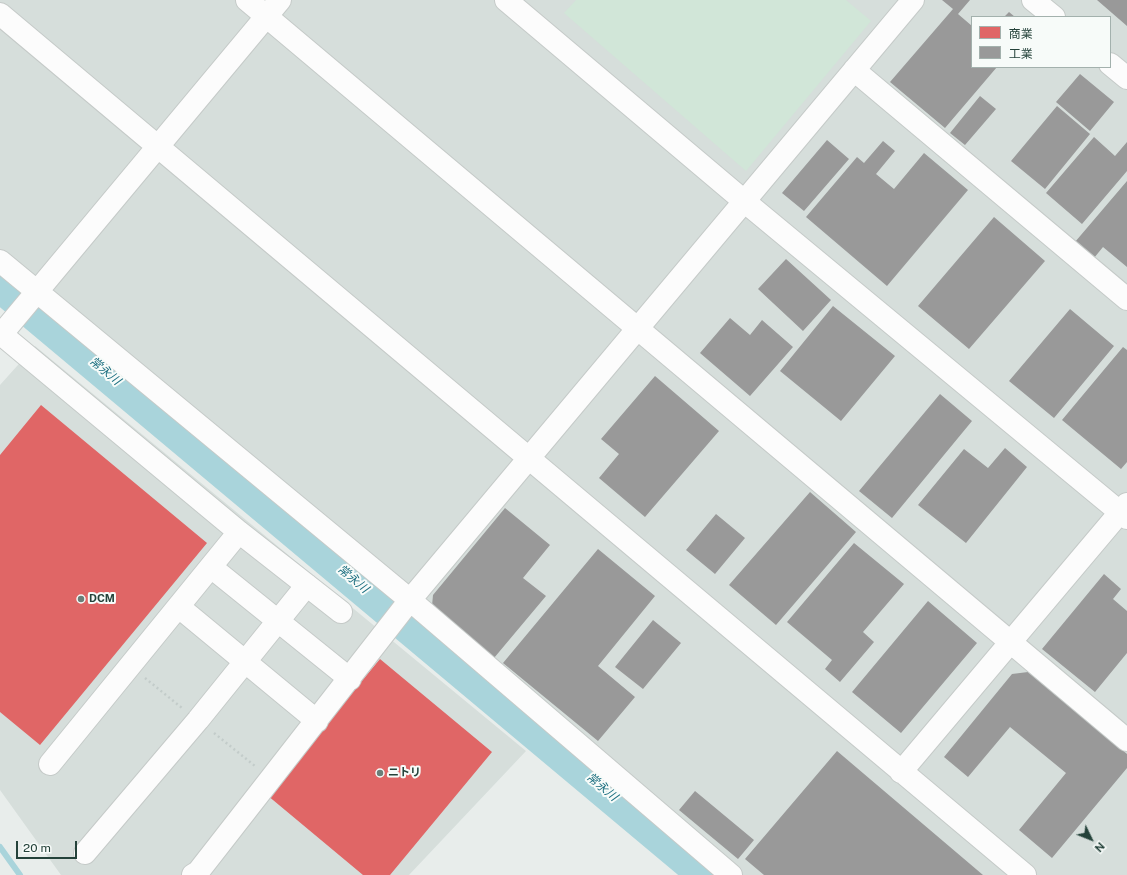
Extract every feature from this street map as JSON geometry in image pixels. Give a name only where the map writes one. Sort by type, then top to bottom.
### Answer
[{"type":"street","points":[[247,0],[273,8],[638,328],[1009,643],[1127,740]]},
{"type":"street","points":[[506,0],[744,201],[1125,511],[1009,643],[901,772]]},
{"type":"street","points":[[193,875],[198,872],[350,679],[410,600],[913,0]]},
{"type":"street","points":[[1033,0],[1053,16]]},
{"type":"street","points":[[273,8],[1,335],[239,532],[341,612]]},
{"type":"street","points":[[0,14],[1024,875]]},
{"type":"street","points":[[1111,65],[1127,78]]},
{"type":"street","points":[[854,70],[1127,299]]},
{"type":"street","points":[[0,261],[410,600],[731,875]]},
{"type":"street","points":[[50,764],[239,532]]},
{"type":"street","points":[[211,567],[279,621],[340,673],[350,679]]},
{"type":"street","points":[[85,853],[216,699],[307,585]]},
{"type":"street","points":[[179,607],[317,720]]},
{"type":"shaded area","points":[[0,0],[1127,0],[1127,875],[737,875],[0,255]]},
{"type":"shaded area","points":[[35,346],[526,751],[409,875],[61,875],[0,790],[0,385]]},
{"type":"green space","points":[[576,0],[846,0],[871,21],[746,171],[564,13]]},
{"type":"building: 商業","name":"DCM","points":[[41,405],[207,543],[40,745],[0,712],[0,455]]},
{"type":"building: 商業","name":"ニトリ","points":[[380,659],[492,752],[390,875],[363,875],[267,795]]},
{"type":"building: 工業","points":[[942,0],[970,0],[958,14],[971,25],[971,68],[996,68],[945,128],[890,82],[953,9]]},
{"type":"building: 工業","points":[[1097,0],[1127,0],[1127,26]]},
{"type":"building: 工業","points":[[1009,12],[1014,16],[1005,16]]},
{"type":"building: 工業","points":[[1080,74],[1114,102],[1090,131],[1056,102]]},
{"type":"building: 工業","points":[[980,96],[996,109],[965,145],[950,133]]},
{"type":"building: 工業","points":[[1057,106],[1090,134],[1045,189],[1011,161]]},
{"type":"building: 工業","points":[[1094,137],[1115,156],[1127,142],[1127,171],[1082,224],[1046,193]]},
{"type":"building: 工業","points":[[827,140],[849,159],[804,211],[782,193]]},
{"type":"building: 工業","points":[[883,141],[895,151],[876,174],[894,189],[924,153],[968,190],[887,286],[806,217],[857,157],[864,163]]},
{"type":"building: 工業","points":[[1127,181],[1127,267],[1103,247],[1094,258],[1075,242]]},
{"type":"building: 工業","points":[[994,217],[1045,261],[969,349],[918,306]]},
{"type":"building: 工業","points":[[786,259],[831,300],[803,331],[758,289]]},
{"type":"building: 工業","points":[[833,306],[895,356],[841,421],[780,371]]},
{"type":"building: 工業","points":[[1070,309],[1114,346],[1054,418],[1009,381]]},
{"type":"building: 工業","points":[[730,318],[750,335],[762,320],[793,347],[750,396],[700,353]]},
{"type":"building: 工業","points":[[1123,347],[1127,350],[1127,462],[1121,469],[1062,420]]},
{"type":"building: 工業","points":[[655,376],[719,431],[645,517],[599,478],[619,454],[601,439]]},
{"type":"building: 工業","points":[[940,394],[972,421],[892,518],[859,491]]},
{"type":"building: 工業","points":[[1005,448],[1027,467],[966,543],[918,505],[964,449],[988,468]]},
{"type":"building: 工業","points":[[810,492],[856,532],[776,625],[729,585]]},
{"type":"building: 工業","points":[[505,508],[550,545],[523,578],[546,596],[494,658],[432,606],[433,595]]},
{"type":"building: 工業","points":[[716,514],[745,538],[715,574],[686,550]]},
{"type":"building: 工業","points":[[854,543],[904,584],[863,632],[874,642],[840,682],[825,669],[832,660],[787,622]]},
{"type":"building: 工業","points":[[598,549],[655,596],[598,666],[635,697],[598,741],[503,663]]},
{"type":"building: 工業","points":[[1104,574],[1121,589],[1113,599],[1127,611],[1127,653],[1095,692],[1042,649]]},
{"type":"building: 工業","points":[[928,601],[977,643],[901,733],[852,692]]},
{"type":"building: 工業","points":[[653,620],[681,643],[643,689],[615,667]]},
{"type":"building: 工業","points":[[1028,672],[1127,754],[1127,768],[1052,858],[1019,830],[1066,773],[1010,727],[968,777],[944,757],[1012,674]]},
{"type":"building: 工業","points":[[837,751],[983,875],[764,875],[745,859]]},
{"type":"building: 工業","points":[[695,791],[754,840],[738,859],[679,810]]},
{"type":"waterway","name":"常永川","points":[[0,283],[707,875]]},
{"type":"waterway","points":[[0,847],[20,875]]},
{"type":"place","name":"DCM","points":[[81,599]]},
{"type":"place","name":"ニトリ","points":[[380,773]]}]
